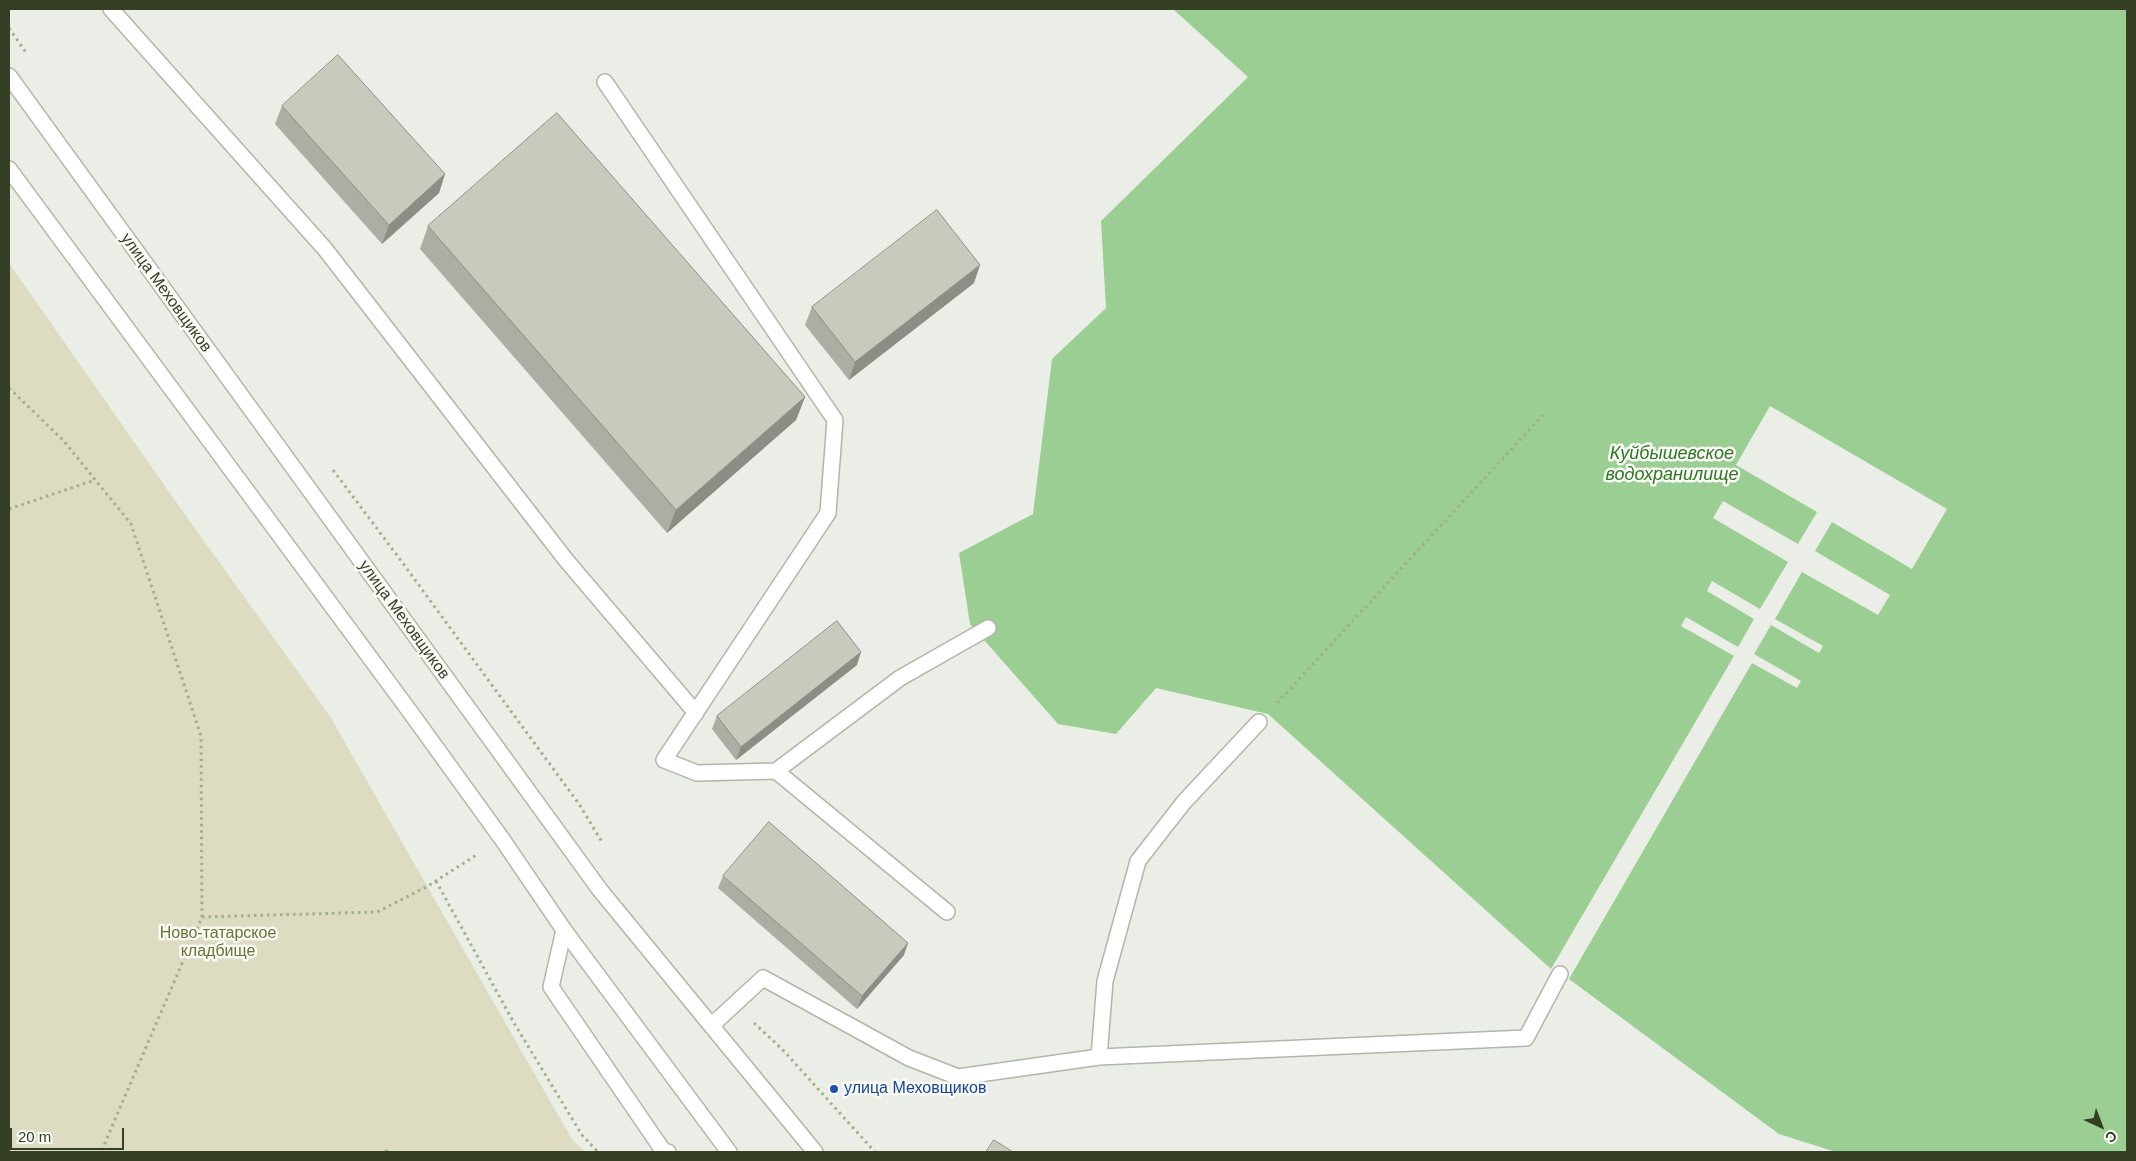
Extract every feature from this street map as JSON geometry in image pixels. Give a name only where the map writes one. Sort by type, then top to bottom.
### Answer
[{"type":"main road","points":[[111,9],[325,249],[566,560],[696,713]]},
{"type":"main road","name":"улица Меховщиков","points":[[9,76],[600,890],[815,1152]]},
{"type":"main road","points":[[605,82],[835,420],[828,513],[664,760],[697,773],[776,771],[900,678],[988,628]]},
{"type":"main road","points":[[9,169],[310,575],[502,839],[564,930],[729,1152]]},
{"type":"main road","points":[[1100,1057],[1105,981],[1138,861],[1184,802],[1259,722]]},
{"type":"main road","points":[[776,771],[946,912]]},
{"type":"main road","points":[[564,930],[551,986],[664,1152],[668,1152]]},
{"type":"main road","points":[[712,1025],[763,978],[909,1058],[958,1077],[1100,1057],[1526,1038],[1560,974]]},
{"type":"path","points":[[9,28],[28,55]]},
{"type":"path","points":[[9,388],[63,440],[131,524],[201,736],[202,917],[101,1152]]},
{"type":"path","points":[[1259,722],[1543,415]]},
{"type":"path","points":[[329,466],[399,558],[573,797],[606,848]]},
{"type":"path","points":[[9,509],[95,480]]},
{"type":"path","points":[[202,917],[377,912],[436,882],[502,839]]},
{"type":"path","points":[[436,882],[514,1023],[582,1135],[598,1152]]},
{"type":"path","points":[[732,1006],[782,1049],[875,1152]]},
{"type":"green space","name":"Ново-татарское кладбище","points":[[9,263],[174,499],[331,718],[573,1141],[586,1152],[9,1152]]},
{"type":"water","name":"Куйбышевское водохранилище","points":[[1173,9],[2127,9],[2127,1152],[1836,1152],[1779,1134],[1569,979],[1551,969],[1268,714],[1156,688],[1116,734],[1058,724],[970,624],[959,553],[1033,514],[1052,359],[1106,308],[1101,221],[1248,77]]},
{"type":"pier","points":[[1770,406],[1947,509],[1912,569],[1832,522],[1815,551],[1890,595],[1878,615],[1802,572],[1775,619],[1823,646],[1819,653],[1771,625],[1754,654],[1801,681],[1797,688],[1752,663],[1569,979],[1551,969],[1734,656],[1681,626],[1686,617],[1738,647],[1754,619],[1707,591],[1712,581],[1760,609],[1788,562],[1713,518],[1723,501],[1798,544],[1817,512],[1736,465]]},
{"type":"building","points":[[338,55],[445,174],[389,225],[282,106]]},
{"type":"building","points":[[557,113],[805,397],[676,510],[428,226]]},
{"type":"building","points":[[937,210],[980,265],[855,362],[812,307]]},
{"type":"building","points":[[837,621],[861,652],[741,747],[717,716]]},
{"type":"building","points":[[769,822],[908,943],[862,996],[723,876]]},
{"type":"building","points":[[994,1140],[1013,1152],[986,1152]]},
{"type":"place","name":"улица Меховщиков","points":[[834,1089]]}]
